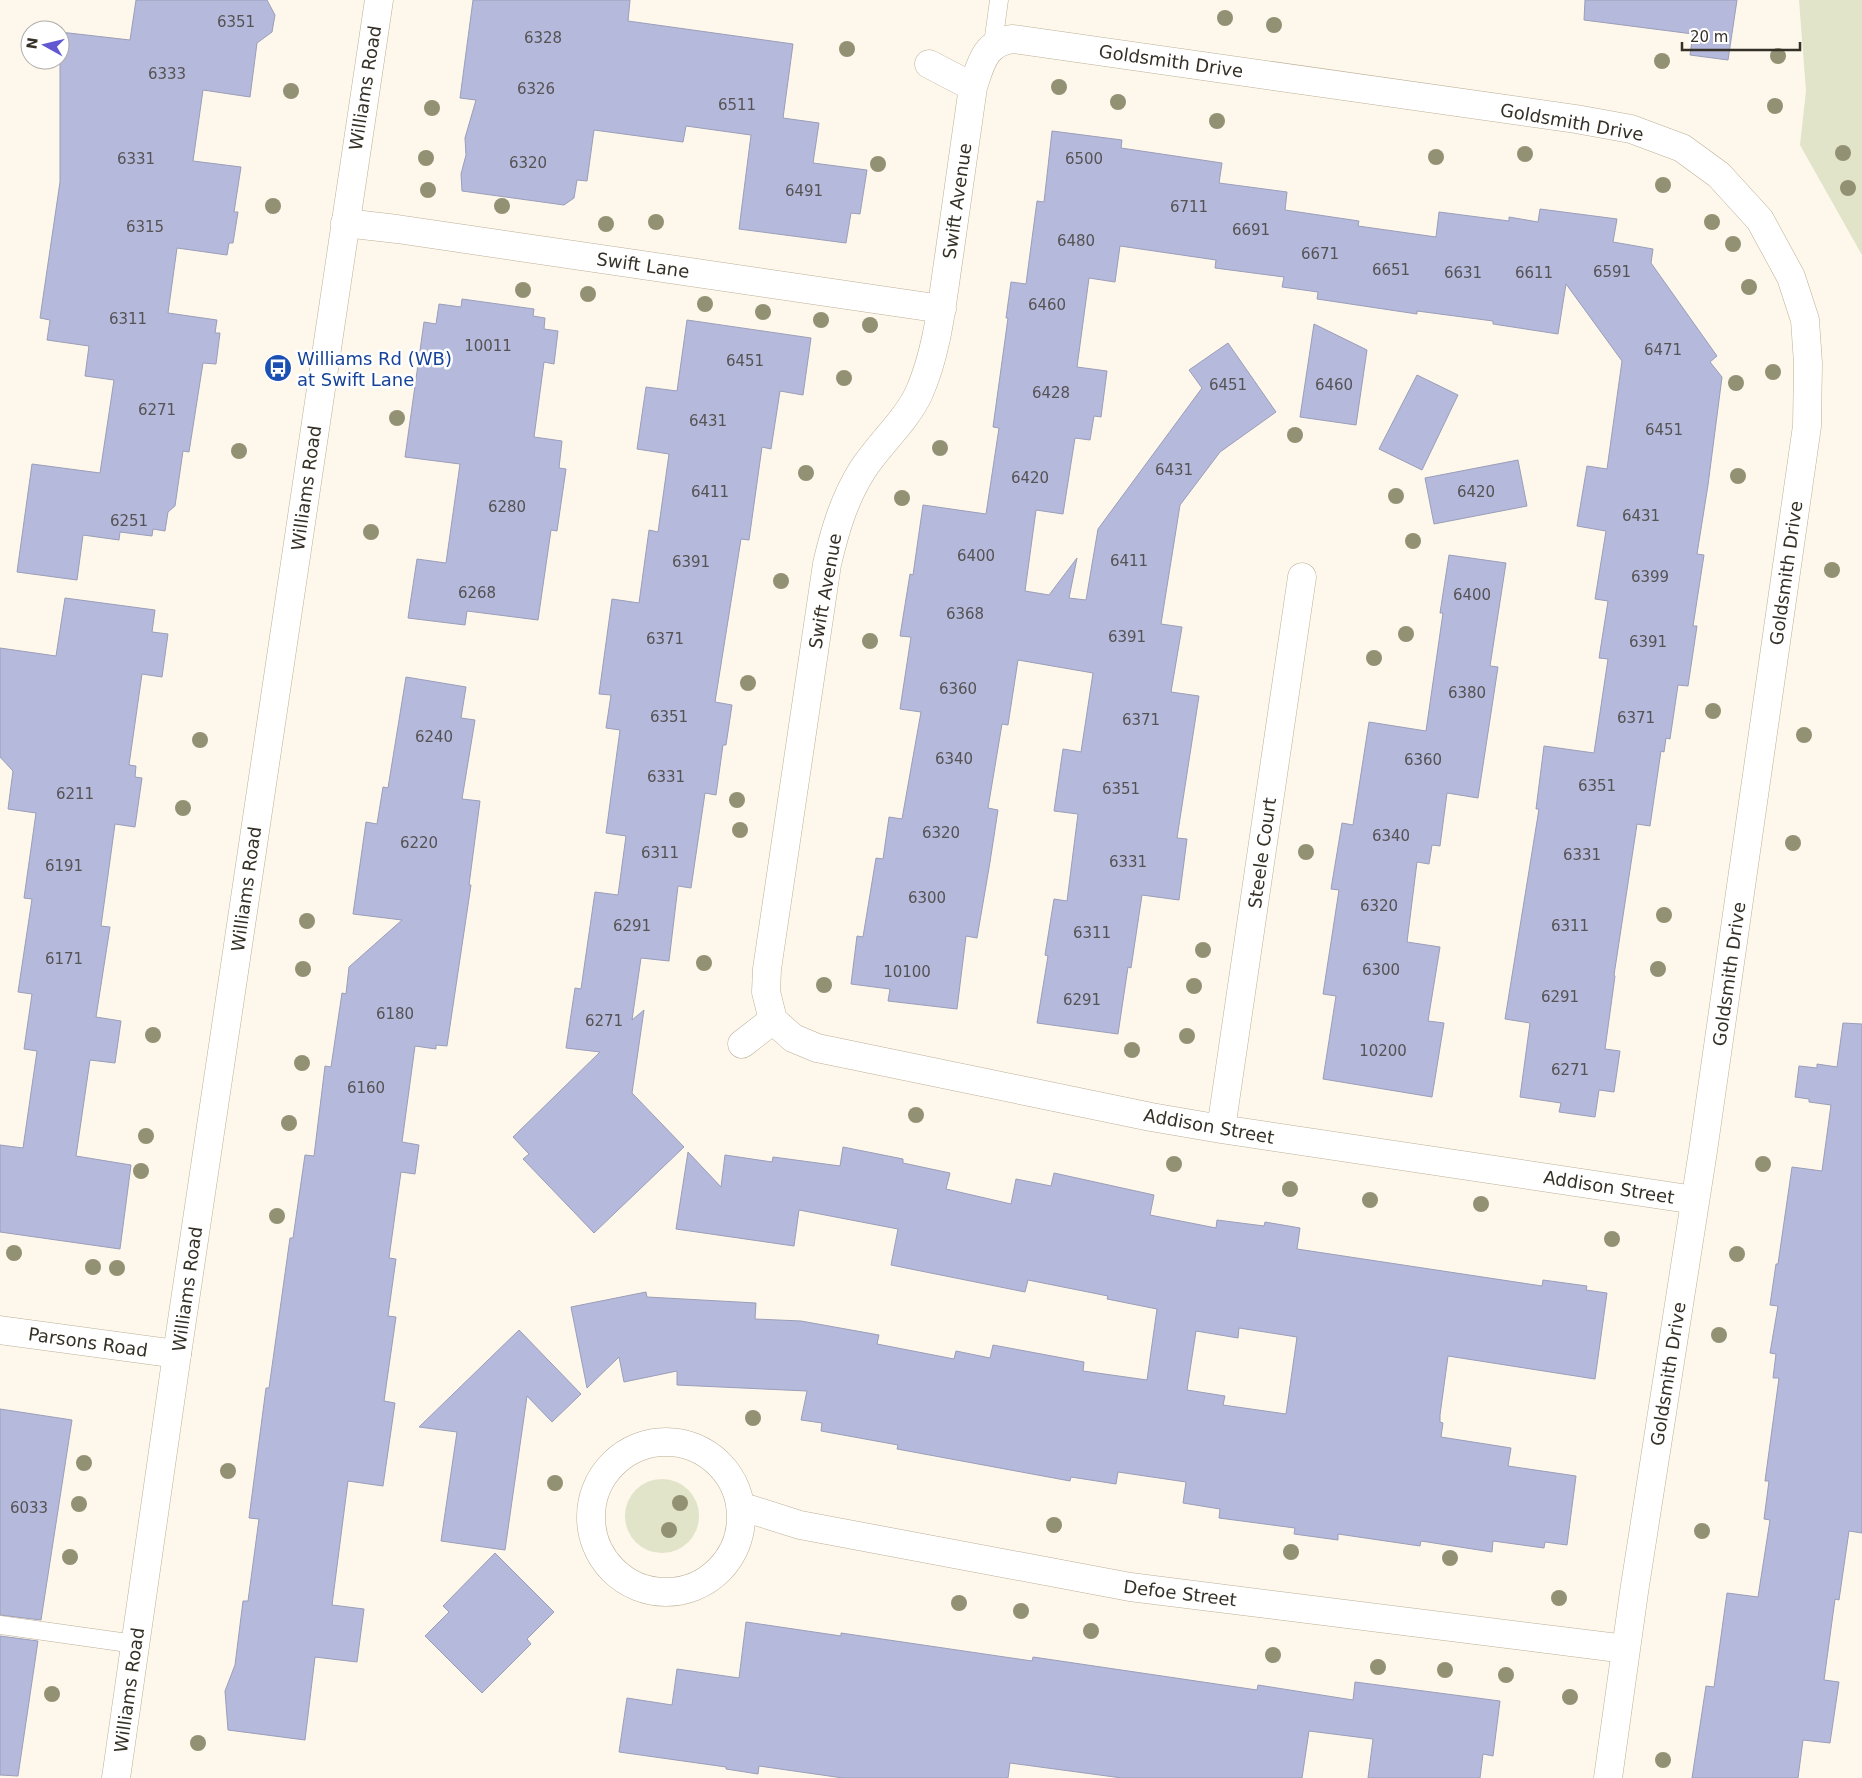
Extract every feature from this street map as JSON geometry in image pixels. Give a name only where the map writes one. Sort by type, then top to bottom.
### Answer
[{"type":"street","name":"Williams Road","points":[[116,1778],[378,0]]},
{"type":"street","name":"Goldsmith Drive","points":[[993,44],[1013,38],[1576,119],[1630,129],[1682,148],[1719,175],[1760,220],[1791,277],[1804,320],[1808,364],[1807,426],[1695,1200],[1608,1778]]},
{"type":"street","points":[[929,64],[973,87],[985,56],[993,44]]},
{"type":"street","name":"Swift Avenue","points":[[773,1020],[766,992],[767,969],[827,564],[844,504],[863,469],[918,395],[931,363],[942,309],[973,87]]},
{"type":"street","name":"Swift Lane","points":[[345,223],[942,309]]},
{"type":"street","name":"Steele Court","points":[[1221,1130],[1302,577]]},
{"type":"street","points":[[742,1044],[773,1020]]},
{"type":"street","name":"Addison Street","points":[[773,1020],[793,1038],[817,1048],[1151,1117],[1221,1130],[1695,1200]]},
{"type":"street","name":"Parsons Road","points":[[0,1330],[177,1354]]},
{"type":"street","points":[[672,1442],[696,1448],[717,1462],[733,1482],[740,1506],[740,1530],[732,1554],[717,1573],[697,1586],[674,1593],[649,1591],[627,1582],[609,1566],[596,1545],[591,1521],[594,1496],[606,1473],[624,1456],[647,1444],[672,1442]]},
{"type":"street","name":"Defoe Street","points":[[740,1506],[800,1525],[1122,1586],[1626,1649]]},
{"type":"lane","points":[[993,44],[999,0]]},
{"type":"lane","points":[[0,1625],[136,1644]]},
{"type":"green space","points":[[1799,0],[1862,0],[1862,255],[1800,145],[1806,91]]},
{"type":"green space","points":[[655,1479],[669,1479],[683,1485],[693,1495],[699,1509],[699,1523],[693,1537],[683,1547],[669,1553],[655,1553],[641,1547],[631,1537],[625,1523],[625,1509],[631,1495],[641,1485]]},
{"type":"building","points":[[136,0],[267,0],[275,15],[272,32],[257,43],[250,97],[203,90],[193,161],[241,167],[234,212],[238,212],[233,243],[229,243],[227,255],[177,248],[168,313],[217,320],[215,333],[220,333],[216,364],[203,363],[189,452],[183,451],[175,506],[168,512],[165,531],[153,529],[152,536],[120,532],[119,540],[83,535],[77,580],[17,572],[32,464],[100,473],[114,380],[85,376],[89,346],[47,340],[50,320],[40,318],[60,182],[60,70],[70,70],[70,33],[130,40]]},
{"type":"building","points":[[473,0],[630,0],[628,21],[793,44],[783,118],[819,123],[813,163],[867,170],[860,214],[851,213],[846,243],[739,229],[751,135],[686,126],[683,142],[594,130],[587,181],[577,180],[574,198],[564,205],[462,191],[461,174],[466,155],[465,138],[476,100],[460,98]]},
{"type":"building","points":[[1585,0],[1737,0],[1728,60],[1690,55],[1693,34],[1584,20]]},
{"type":"building","points":[[1052,131],[1122,140],[1121,148],[1222,163],[1219,183],[1287,192],[1285,210],[1359,221],[1358,226],[1436,237],[1439,212],[1509,221],[1509,217],[1538,222],[1540,209],[1617,219],[1613,242],[1653,249],[1651,263],[1717,356],[1710,362],[1722,377],[1697,554],[1704,555],[1693,626],[1697,626],[1688,686],[1678,685],[1670,739],[1666,738],[1664,752],[1661,751],[1650,826],[1637,824],[1614,975],[1605,1049],[1620,1051],[1614,1092],[1599,1090],[1595,1117],[1559,1112],[1561,1103],[1520,1097],[1530,1023],[1505,1019],[1539,809],[1536,809],[1544,746],[1594,753],[1608,659],[1599,658],[1608,601],[1595,599],[1606,531],[1577,526],[1587,466],[1607,469],[1622,361],[1566,284],[1558,334],[1493,324],[1493,321],[1417,311],[1417,314],[1317,299],[1318,292],[1282,287],[1284,277],[1215,268],[1216,260],[1120,246],[1115,282],[1089,278],[1077,367],[1107,371],[1101,417],[1094,416],[1090,440],[1075,438],[1063,514],[1036,510],[1025,591],[1049,595],[1077,558],[1069,598],[1086,600],[1098,529],[1202,388],[1189,370],[1228,343],[1276,412],[1220,452],[1180,505],[1161,624],[1182,627],[1171,692],[1199,696],[1177,838],[1187,839],[1179,900],[1142,895],[1131,968],[1128,967],[1118,1034],[1037,1023],[1048,956],[1045,955],[1054,899],[1067,901],[1078,814],[1054,811],[1063,749],[1081,752],[1093,673],[1018,660],[1008,725],[1002,724],[988,808],[998,810],[977,938],[966,936],[957,1009],[888,1001],[890,989],[851,984],[857,936],[863,937],[876,858],[883,859],[889,817],[902,819],[921,712],[900,709],[911,637],[900,636],[910,574],[913,575],[923,505],[986,514],[999,428],[993,427],[1011,282],[1026,284],[1037,201],[1044,202]]},
{"type":"building","points":[[462,299],[534,309],[533,316],[545,318],[544,329],[558,331],[554,364],[544,362],[534,437],[562,441],[559,468],[566,469],[557,531],[551,530],[538,620],[467,611],[465,625],[408,618],[417,559],[446,563],[460,464],[405,457],[424,322],[436,324],[439,304],[461,307]]},
{"type":"building","points":[[687,320],[811,338],[803,395],[780,391],[771,449],[762,447],[749,540],[741,539],[715,702],[732,705],[726,745],[723,745],[716,795],[705,793],[691,888],[678,886],[669,961],[641,958],[632,1020],[644,1010],[632,1093],[684,1147],[594,1233],[523,1159],[529,1154],[513,1137],[600,1052],[566,1048],[575,988],[581,989],[595,892],[618,895],[626,836],[606,833],[620,730],[606,728],[611,695],[599,694],[612,599],[639,603],[649,530],[658,532],[669,454],[637,449],[646,387],[677,391]]},
{"type":"building","points":[[1314,324],[1367,350],[1356,425],[1300,417]]},
{"type":"building","points":[[1417,375],[1458,395],[1422,470],[1379,449]]},
{"type":"building","points":[[1518,460],[1527,506],[1434,524],[1425,478]]},
{"type":"building","points":[[1449,555],[1506,563],[1490,666],[1498,667],[1478,798],[1447,793],[1440,846],[1432,845],[1429,864],[1417,862],[1407,942],[1440,947],[1428,1021],[1444,1023],[1432,1097],[1323,1079],[1336,996],[1323,994],[1339,890],[1331,889],[1342,823],[1353,825],[1369,722],[1426,731],[1443,613],[1440,613]]},
{"type":"building","points":[[65,598],[155,610],[152,632],[168,634],[162,677],[142,674],[129,765],[136,766],[135,777],[142,778],[135,827],[115,824],[101,926],[110,927],[96,1017],[121,1021],[115,1063],[90,1060],[76,1156],[131,1165],[120,1249],[0,1232],[0,1145],[23,1148],[37,1051],[24,1049],[32,994],[18,992],[32,899],[24,898],[36,813],[8,809],[13,771],[0,757],[0,648],[56,656]]},
{"type":"building","points":[[406,677],[466,687],[461,718],[475,720],[462,799],[480,801],[469,885],[471,885],[447,1046],[436,1045],[436,1049],[415,1046],[402,1142],[419,1145],[415,1174],[401,1172],[389,1258],[396,1259],[388,1316],[396,1317],[384,1401],[395,1403],[383,1486],[348,1481],[332,1605],[364,1609],[357,1662],[315,1657],[305,1740],[228,1730],[225,1691],[235,1665],[243,1601],[248,1601],[259,1519],[249,1518],[266,1388],[269,1388],[290,1238],[293,1238],[305,1155],[314,1156],[325,1066],[331,1067],[342,993],[346,994],[349,967],[402,920],[353,914],[366,822],[377,824],[383,787],[388,788]]},
{"type":"building","points":[[1843,1023],[1862,1024],[1862,1533],[1849,1531],[1839,1600],[1835,1599],[1824,1680],[1839,1682],[1830,1743],[1803,1740],[1798,1778],[1692,1778],[1706,1686],[1714,1687],[1727,1593],[1758,1597],[1770,1520],[1764,1519],[1769,1481],[1765,1481],[1779,1378],[1773,1378],[1776,1354],[1770,1353],[1778,1306],[1770,1305],[1776,1264],[1778,1264],[1792,1167],[1822,1171],[1831,1105],[1809,1102],[1809,1099],[1795,1097],[1799,1066],[1817,1068],[1817,1064],[1837,1067]]},
{"type":"building","points":[[843,1147],[903,1159],[903,1163],[950,1173],[946,1189],[1011,1204],[1016,1179],[1051,1186],[1054,1173],[1154,1195],[1150,1215],[1216,1228],[1217,1220],[1264,1226],[1265,1222],[1300,1228],[1297,1249],[1542,1286],[1543,1280],[1587,1286],[1586,1290],[1607,1293],[1595,1379],[1448,1356],[1440,1415],[1440,1422],[1443,1423],[1441,1437],[1511,1448],[1508,1466],[1576,1476],[1567,1545],[1545,1542],[1544,1548],[1493,1541],[1492,1552],[1421,1541],[1420,1546],[1338,1534],[1338,1540],[1294,1534],[1295,1528],[1219,1518],[1220,1509],[1183,1503],[1186,1482],[1118,1472],[1116,1484],[1071,1477],[1070,1481],[897,1449],[898,1445],[821,1431],[822,1423],[801,1420],[807,1391],[677,1385],[677,1371],[624,1382],[619,1357],[587,1388],[571,1307],[646,1292],[647,1297],[756,1303],[755,1319],[801,1321],[879,1335],[877,1344],[954,1359],[956,1351],[990,1358],[993,1345],[1084,1362],[1083,1371],[1147,1380],[1157,1309],[1107,1299],[1108,1296],[1028,1280],[1025,1292],[891,1265],[898,1229],[799,1210],[794,1246],[676,1229],[688,1152],[721,1187],[725,1155],[772,1162],[773,1157],[840,1166]],"holes":[[[1239,1328],[1297,1337],[1286,1414],[1223,1405],[1225,1396],[1187,1390],[1196,1331],[1238,1338]]]},
{"type":"building","points":[[519,1330],[581,1394],[552,1422],[527,1396],[505,1550],[441,1541],[457,1432],[419,1427]]},
{"type":"building","points":[[0,1409],[72,1420],[41,1620],[0,1615]]},
{"type":"building","points":[[495,1553],[554,1612],[527,1639],[531,1644],[482,1693],[425,1636],[449,1612],[443,1606]]},
{"type":"building","points":[[746,1622],[841,1636],[841,1633],[1032,1661],[1033,1657],[1257,1690],[1258,1685],[1353,1700],[1355,1682],[1500,1701],[1493,1756],[1483,1754],[1480,1778],[1368,1778],[1373,1739],[1309,1731],[1302,1778],[1122,1778],[1010,1763],[1008,1778],[843,1778],[759,1766],[758,1774],[726,1769],[726,1767],[619,1752],[627,1698],[672,1705],[677,1669],[739,1678]]},
{"type":"building","points":[[0,1636],[38,1641],[18,1776],[0,1775]]},
{"type":"place","name":"Williams Rd (WB) at Swift Lane","points":[[278,368]]}]
